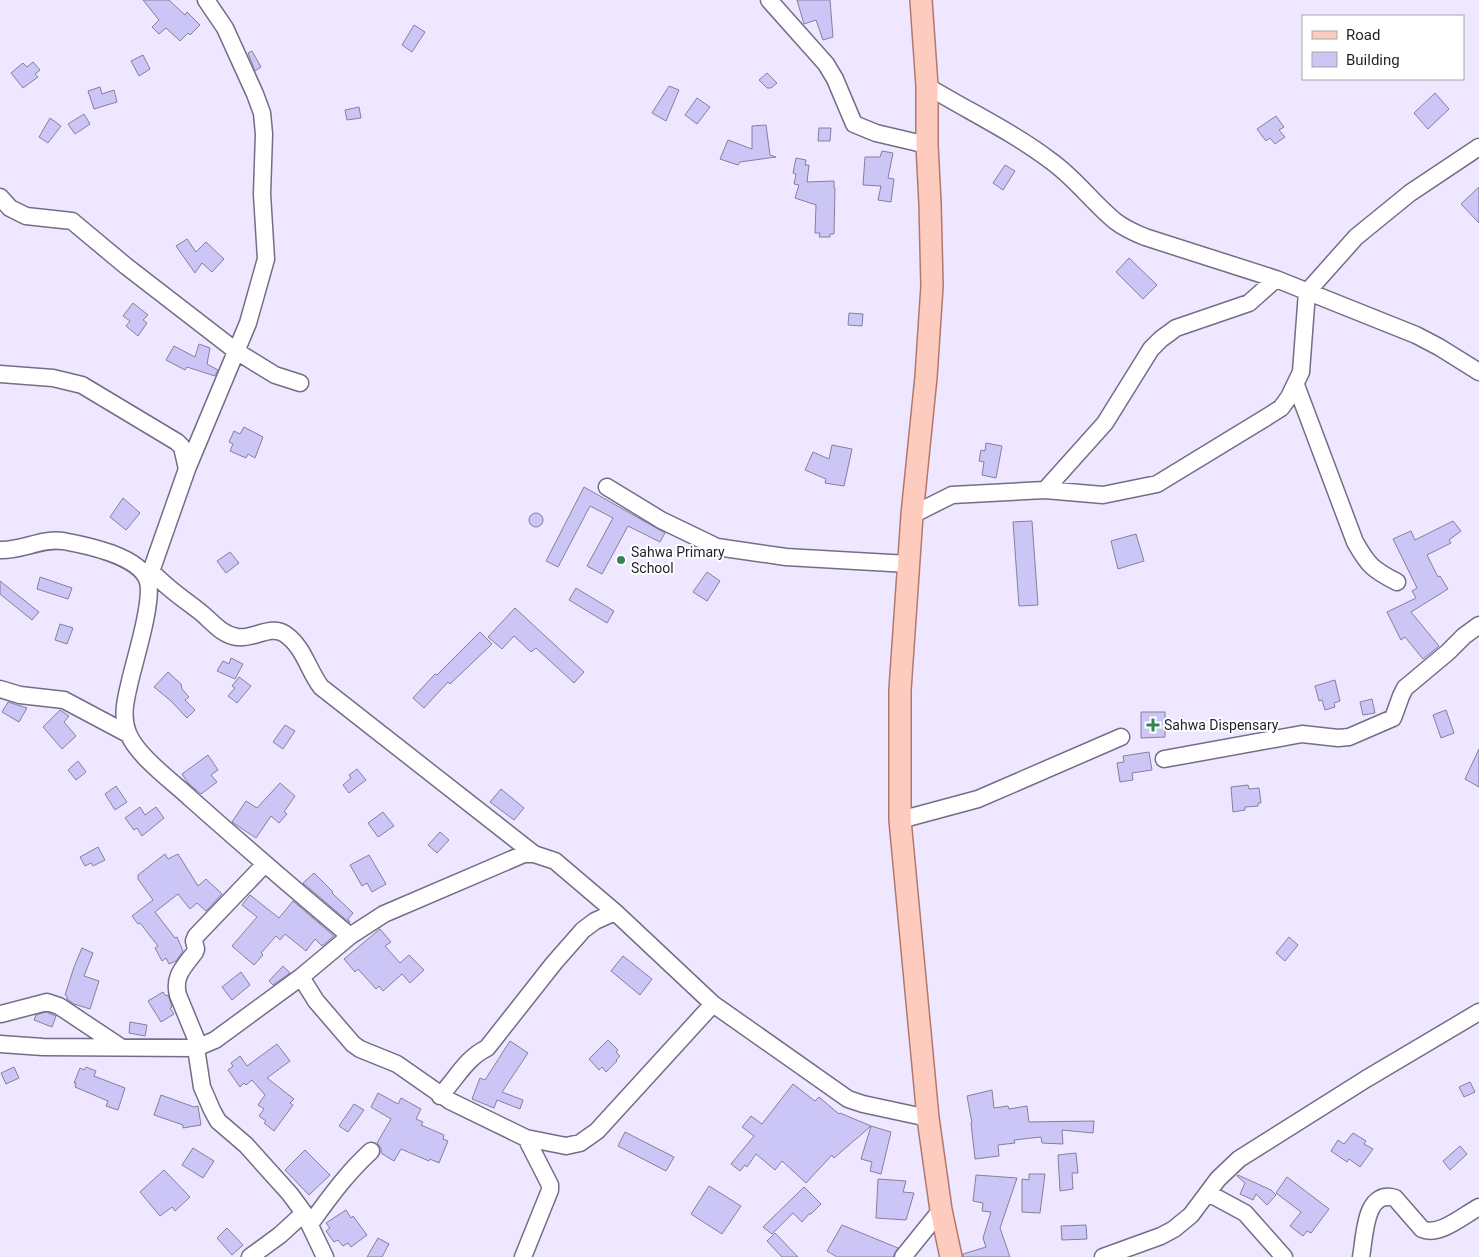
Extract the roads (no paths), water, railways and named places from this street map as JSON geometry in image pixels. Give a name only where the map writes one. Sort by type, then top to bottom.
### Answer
[{"type":"main road","points":[[922,0],[927,86],[926,145],[930,203],[932,286],[926,377],[908,564],[900,690],[900,820],[928,1118],[941,1210],[951,1257]]},
{"type":"street","points":[[206,0],[225,28],[256,94],[262,113],[264,134],[262,194],[266,259],[248,323],[187,469],[150,576],[144,624],[125,700],[124,718],[128,734],[145,758],[350,936]]},
{"type":"street","points":[[769,0],[826,64],[835,79],[854,124],[876,133],[926,145]]},
{"type":"street","points":[[927,86],[1033,148],[1066,173],[1115,222],[1126,228],[1145,237],[1276,279],[1416,335],[1479,372]]},
{"type":"street","points":[[912,515],[952,494],[1045,490],[1103,495],[1157,484],[1270,415],[1285,403],[1296,385],[1301,372],[1307,292],[1356,237],[1410,193],[1479,147]]},
{"type":"street","points":[[0,197],[10,208],[26,216],[72,221],[126,266],[236,351],[275,376],[300,383]]},
{"type":"street","points":[[1045,490],[1105,423],[1151,350],[1161,339],[1176,328],[1249,303],[1276,279]]},
{"type":"street","points":[[0,374],[53,378],[91,389],[177,442],[182,447],[187,469]]},
{"type":"street","points":[[1296,385],[1355,542],[1369,565],[1396,582]]},
{"type":"street","points":[[607,487],[661,520],[717,546],[786,557],[908,564]]},
{"type":"street","points":[[0,550],[11,550],[48,541],[61,541],[106,550],[138,567],[168,588],[225,634],[245,638],[274,630],[283,632],[303,654],[314,678],[321,687],[534,854],[555,862],[615,912],[713,1004],[848,1099],[928,1118]]},
{"type":"street","points":[[1164,759],[1302,734],[1344,738],[1385,722],[1395,716],[1401,696],[1406,688],[1479,624]]},
{"type":"street","points":[[0,690],[20,695],[64,700],[128,734]]},
{"type":"street","points":[[900,820],[978,799],[1121,737]]},
{"type":"street","points":[[0,1044],[43,1047],[198,1047],[215,1040],[301,977],[350,936],[384,914],[524,854],[534,854]]},
{"type":"street","points":[[265,864],[196,936],[194,941],[196,948],[177,978],[176,987],[198,1047],[202,1087],[215,1116],[273,1173],[307,1219],[325,1257]]},
{"type":"street","points":[[440,1096],[475,1054],[487,1048],[554,963],[584,930],[595,921],[615,912]]},
{"type":"street","points":[[301,977],[316,1001],[348,1039],[360,1049],[397,1064],[440,1096],[526,1138],[566,1146],[580,1143],[597,1131],[713,1004]]},
{"type":"street","points":[[0,1014],[47,1002],[59,1006],[120,1046]]},
{"type":"street","points":[[1103,1257],[1174,1229],[1191,1215],[1218,1180],[1239,1159],[1366,1079],[1479,1012]]},
{"type":"street","points":[[523,1257],[550,1190],[550,1184],[526,1138]]},
{"type":"street","points":[[250,1257],[280,1235],[307,1219],[350,1170],[370,1151]]},
{"type":"street","points":[[1208,1193],[1245,1213],[1284,1257]]},
{"type":"street","points":[[1361,1257],[1368,1214],[1379,1198],[1389,1196],[1395,1198],[1422,1229],[1427,1231],[1440,1230],[1479,1206]]},
{"type":"street","points":[[903,1257],[941,1210]]},
{"type":"place","name":"Sahwa Primary School","points":[[621,560]]},
{"type":"place","name":"Sahwa Dispensary","points":[[1153,725]]}]
